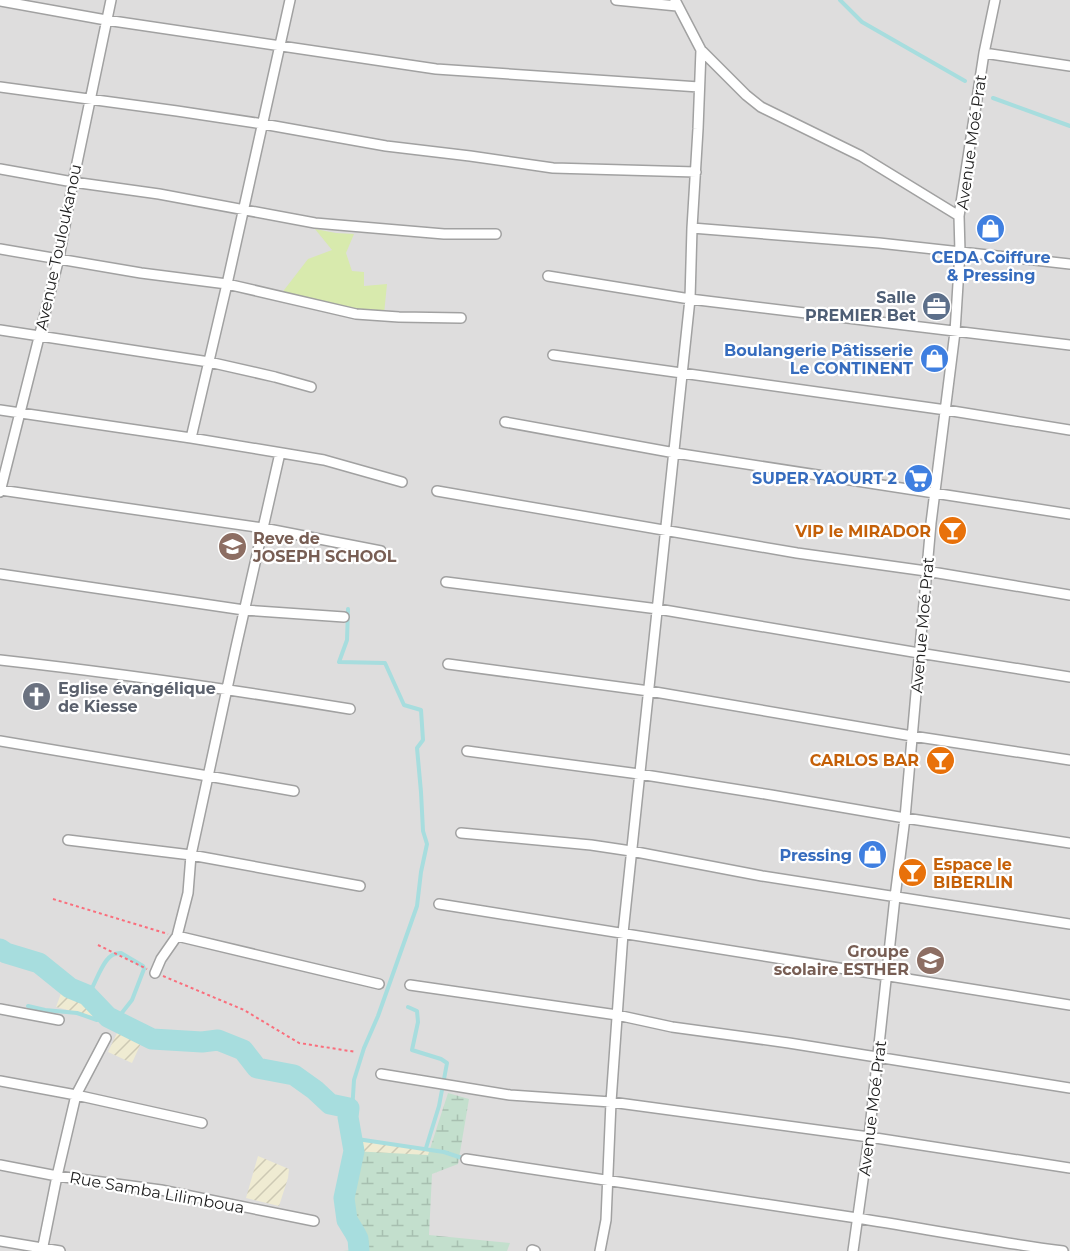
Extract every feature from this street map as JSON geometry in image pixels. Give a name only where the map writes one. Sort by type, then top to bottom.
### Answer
[{"type":"street","name":"Avenue Touloukanou","points":[[0,491],[59,258],[89,100],[111,0]]},
{"type":"street","points":[[191,438],[290,0]]},
{"type":"street","points":[[616,0],[676,3],[701,50],[761,107],[861,156],[959,216]]},
{"type":"street","name":"Avenue Moé Prat","points":[[854,1251],[905,818],[926,571],[956,332],[960,252],[959,216],[984,52],[995,0]]},
{"type":"street","points":[[0,1],[106,20],[436,69],[699,87]]},
{"type":"street","points":[[600,1251],[606,1220],[611,1102],[623,933],[690,300],[701,50]]},
{"type":"street","points":[[984,52],[1070,66]]},
{"type":"street","points":[[0,87],[262,124],[386,146],[553,168],[696,172]]},
{"type":"street","points":[[0,169],[159,194],[315,223],[444,234],[496,234]]},
{"type":"street","points":[[692,228],[879,243],[1070,264]]},
{"type":"street","points":[[0,249],[227,285],[356,314],[399,318],[462,318]]},
{"type":"street","points":[[548,276],[690,300],[1070,345]]},
{"type":"street","points":[[0,330],[208,362],[311,387]]},
{"type":"street","points":[[553,355],[946,410],[1070,430]]},
{"type":"street","points":[[0,410],[324,460],[402,482]]},
{"type":"street","points":[[505,422],[675,453],[1070,514]]},
{"type":"street","points":[[155,973],[161,959],[177,936],[188,893],[191,855],[280,453]]},
{"type":"street","points":[[0,491],[263,528],[381,551]]},
{"type":"street","points":[[437,492],[797,553],[926,571],[1070,595]]},
{"type":"street","points":[[0,574],[244,610],[344,617]]},
{"type":"street","points":[[446,582],[658,609],[1070,677]]},
{"type":"street","points":[[0,660],[93,670],[350,709]]},
{"type":"street","points":[[448,664],[649,691],[912,736],[1070,760]]},
{"type":"street","points":[[0,741],[294,791]]},
{"type":"street","points":[[467,751],[639,774],[1070,843]]},
{"type":"street","points":[[461,832],[631,851],[762,876],[1070,924]]},
{"type":"street","points":[[68,840],[191,855],[360,886]]},
{"type":"street","points":[[439,904],[1070,1005]]},
{"type":"street","points":[[177,936],[380,984]]},
{"type":"street","points":[[410,985],[617,1015],[672,1027],[1070,1088]]},
{"type":"street","points":[[0,1009],[59,1020]]},
{"type":"street","points":[[42,1249],[76,1095],[106,1038]]},
{"type":"street","points":[[381,1074],[510,1095],[611,1102],[869,1137],[1070,1168]]},
{"type":"street","points":[[0,1081],[202,1123]]},
{"type":"street","points":[[466,1158],[1063,1251]]},
{"type":"street","name":"Rue Samba Lilimboua","points":[[0,1166],[161,1190],[314,1221]]},
{"type":"street","points":[[0,1241],[60,1251]]},
{"type":"path","points":[[53,899],[177,936]]},
{"type":"path","points":[[98,945],[155,973],[244,1010],[299,1043],[356,1052]]},
{"type":"shaded area","points":[[0,0],[1070,0],[1070,1251],[0,1251]]},
{"type":"shaded area","points":[[66,987],[86,996],[99,1010],[92,1016],[56,1007],[63,988]]},
{"type":"shaded area","points":[[118,1031],[141,1043],[132,1063],[108,1052]]},
{"type":"shaded area","points":[[363,1139],[439,1152],[352,1182]]},
{"type":"shaded area","points":[[258,1156],[289,1169],[279,1206],[246,1198]]},
{"type":"green space","points":[[315,229],[354,234],[346,253],[352,271],[364,272],[364,286],[387,284],[384,314],[356,313],[281,294],[308,259],[332,250]]},
{"type":"green space","points":[[448,1093],[469,1099],[458,1164],[432,1174],[429,1235],[510,1243],[507,1251],[343,1251],[352,1250],[352,1151],[428,1155]]},
{"type":"waterway","points":[[840,0],[862,22],[965,81]]},
{"type":"waterway","points":[[993,98],[1070,126]]},
{"type":"waterway","points":[[348,609],[347,640],[339,662],[385,663],[404,705],[421,710],[423,740],[417,748],[423,831],[427,844],[417,906],[378,1016],[364,1048],[354,1080],[352,1112]]},
{"type":"waterway","points":[[0,949],[39,963],[70,988],[87,995],[108,1017],[152,1039],[202,1042],[218,1040],[243,1050],[257,1068],[294,1075],[330,1104],[349,1108],[348,1117],[354,1151],[344,1198],[347,1220],[358,1239],[359,1251]]},
{"type":"waterway","points":[[89,994],[102,968],[112,955],[121,953],[143,966],[144,969],[132,1000],[117,1019]]},
{"type":"waterway","points":[[28,1006],[77,1013],[97,1020],[105,1017]]},
{"type":"waterway","points":[[408,1007],[417,1011],[418,1022],[412,1050],[447,1063],[439,1106],[426,1148]]},
{"type":"waterway","points":[[357,1139],[444,1152],[465,1159]]},
{"type":"place","name":"CEDA Coiffure & Pressing","points":[[991,229]]},
{"type":"place","name":"Salle PREMIER Bet","points":[[937,306]]},
{"type":"place","name":"Boulangerie Pâtisserie Le CONTINENT","points":[[934,359]]},
{"type":"place","name":"SUPER YAOURT 2","points":[[918,478]]},
{"type":"place","name":"VIP le MIRADOR","points":[[952,531]]},
{"type":"place","name":"Reve de JOSEPH SCHOOL","points":[[232,547]]},
{"type":"place","name":"Eglise évangélique de Kiesse","points":[[37,697]]},
{"type":"place","name":"CARLOS BAR","points":[[940,760]]},
{"type":"place","name":"Pressing","points":[[873,855]]},
{"type":"place","name":"Espace le BIBERLIN","points":[[912,873]]},
{"type":"place","name":"Groupe scolaire ESTHER","points":[[930,960]]}]
